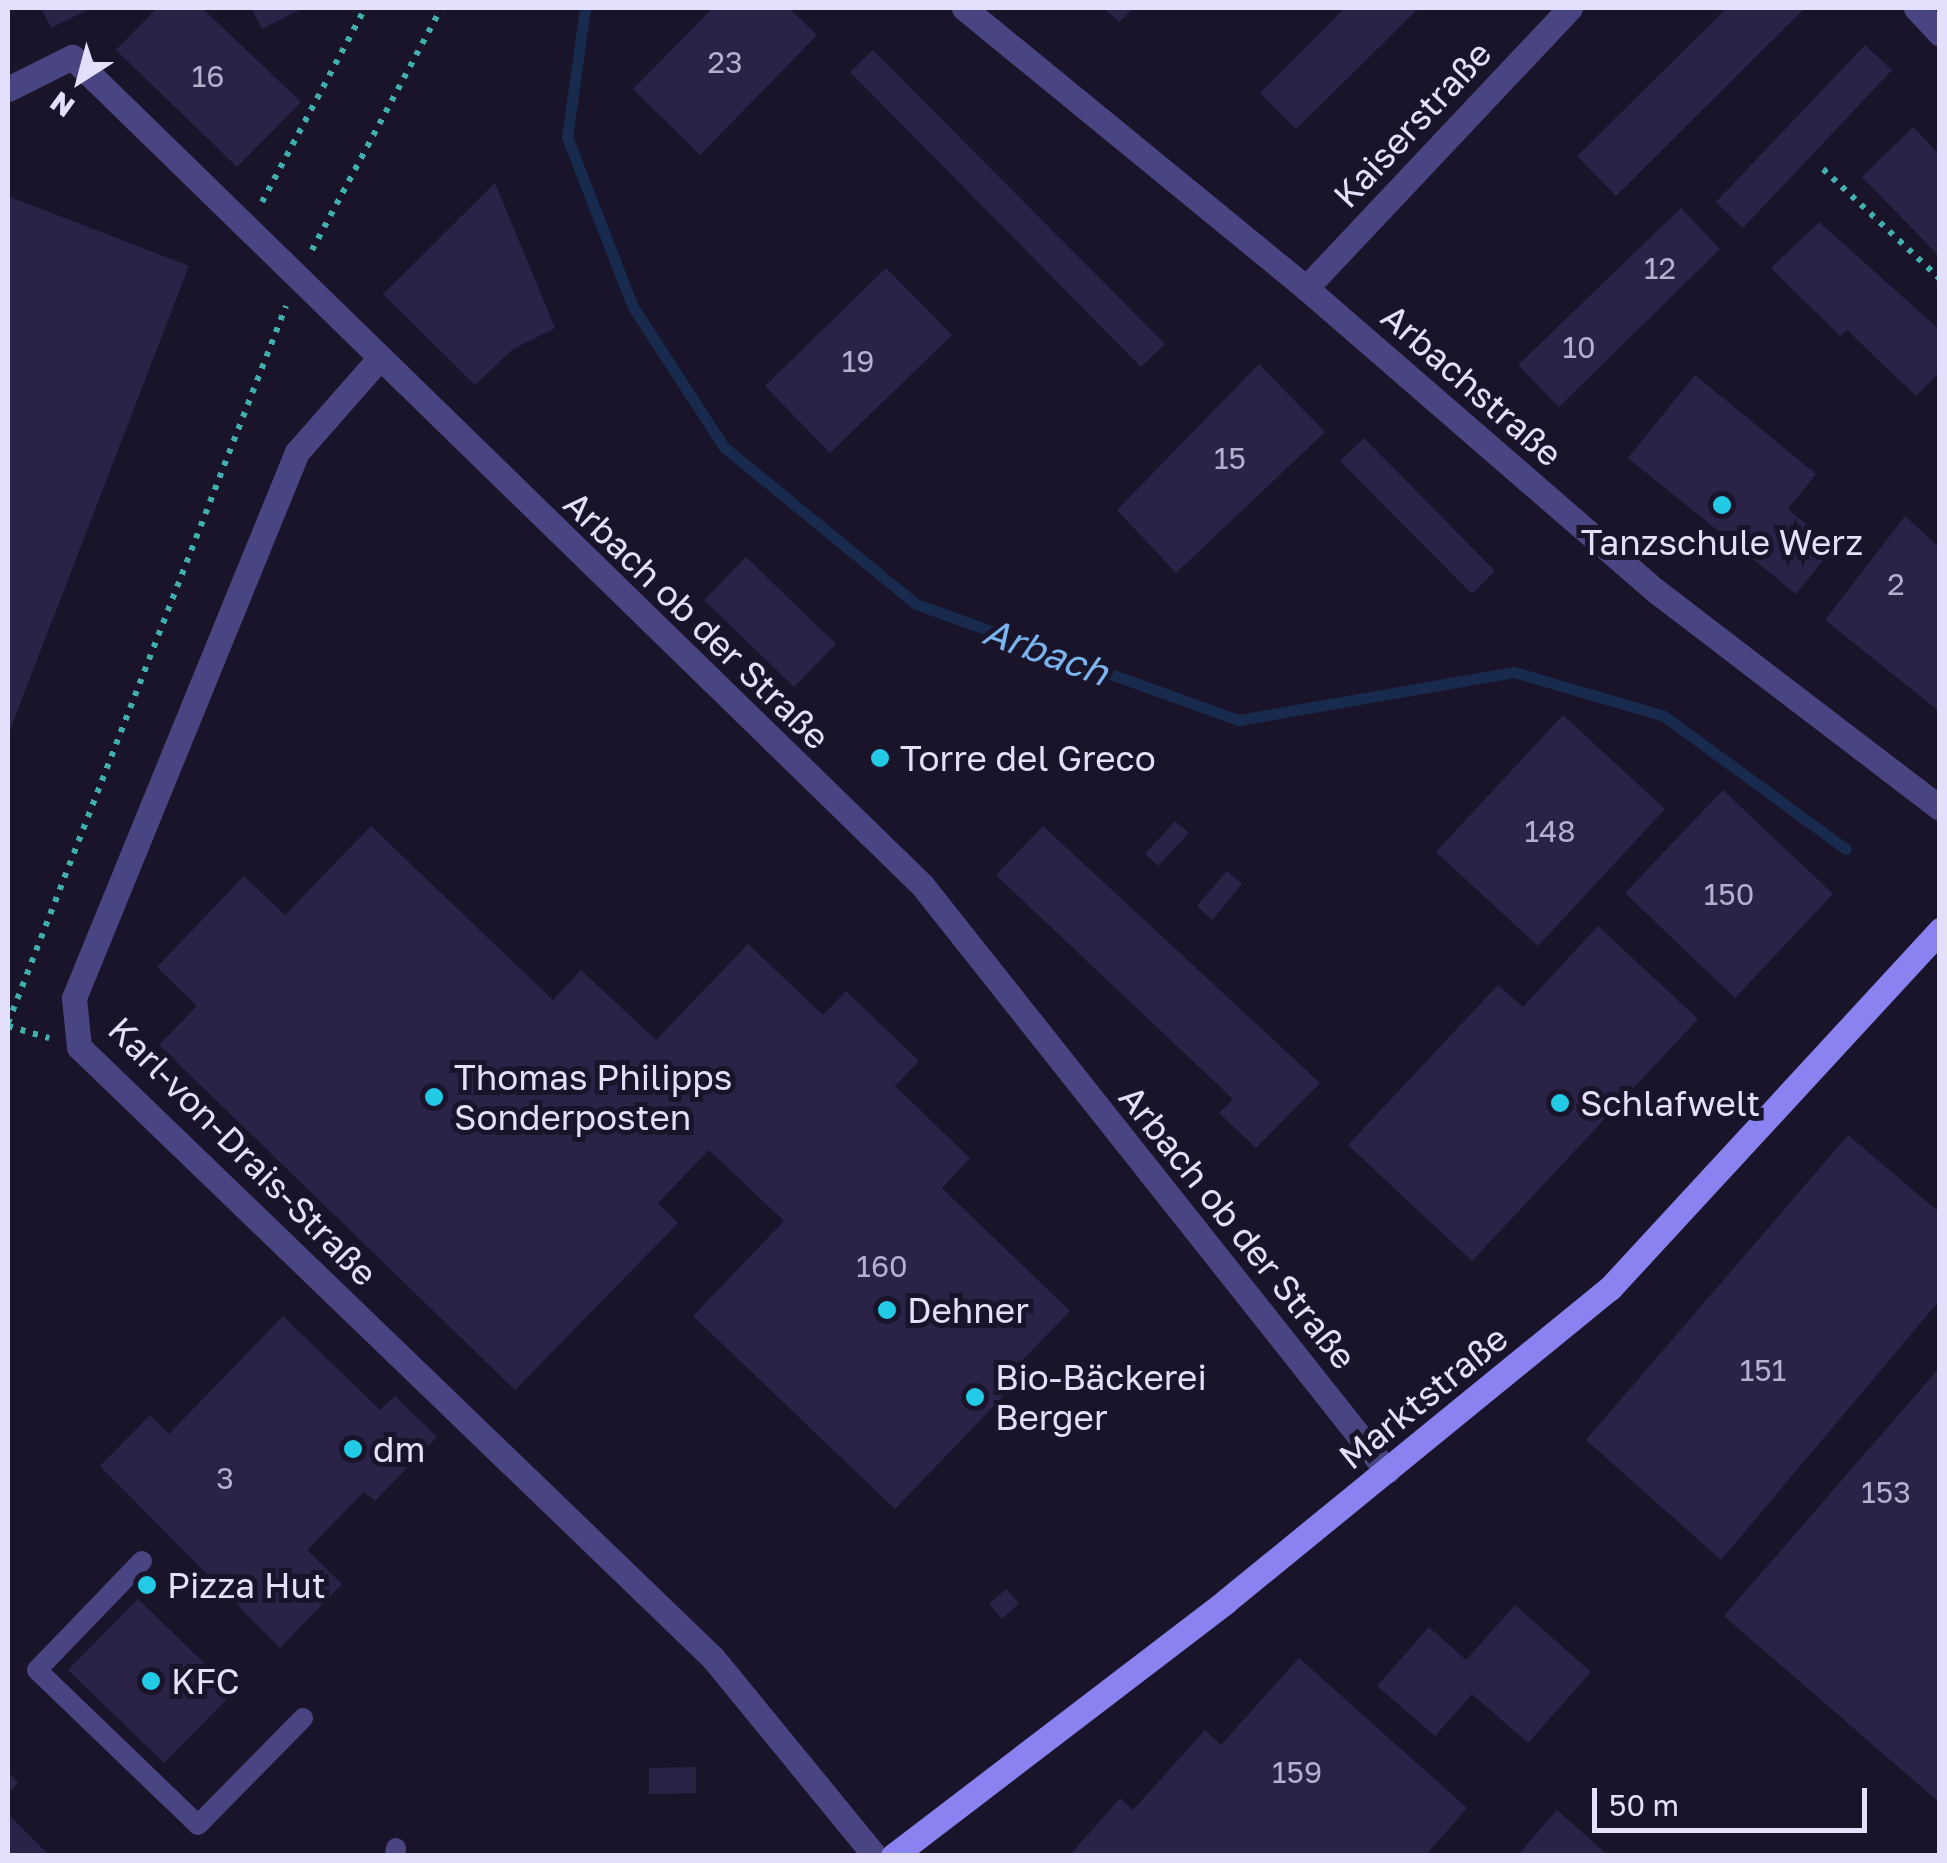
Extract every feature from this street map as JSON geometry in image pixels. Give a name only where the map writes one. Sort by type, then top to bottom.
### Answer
[{"type":"main road","name":"Marktstraße","points":[[892,1856],[1387,1471],[1610,1288],[1940,930]]},
{"type":"street","name":"Arbachstraße","points":[[964,8],[1306,288],[1656,591],[1940,808]]},
{"type":"street","name":"Kaiserstraße","points":[[1306,288],[1570,8]]},
{"type":"street","points":[[1916,8],[1940,34]]},
{"type":"street","name":"Arbach ob der Straße","points":[[8,89],[72,57],[377,361],[922,885],[1387,1471]]},
{"type":"street","name":"Karl-von-Drais-Straße","points":[[377,361],[296,452],[74,998],[79,1046],[713,1658],[875,1856]]},
{"type":"lane","points":[[142,1561],[37,1670],[198,1825],[303,1718]]},
{"type":"path","points":[[248,230],[365,8]]},
{"type":"path","points":[[8,1023],[297,279],[440,8]]},
{"type":"path","points":[[1823,170],[1940,279]]},
{"type":"building","points":[[41,8],[91,8],[51,28]]},
{"type":"building","points":[[157,8],[202,8],[301,102],[237,167],[116,50]]},
{"type":"building","points":[[251,8],[303,8],[262,29]]},
{"type":"building","points":[[713,8],[789,8],[817,35],[700,155],[633,89]]},
{"type":"building","points":[[1104,8],[1134,8],[1119,22]]},
{"type":"building","points":[[1345,8],[1419,8],[1296,129],[1260,93]]},
{"type":"building","points":[[1727,8],[1805,8],[1616,196],[1577,156]]},
{"type":"building","points":[[1865,45],[1892,70],[1743,228],[1716,202]]},
{"type":"building","points":[[873,50],[1165,344],[1141,367],[850,72]]},
{"type":"building","points":[[1913,127],[1940,155],[1940,257],[1862,177]]},
{"type":"building","points":[[495,183],[555,328],[513,349],[475,385],[383,294]]},
{"type":"building","points":[[8,196],[189,266],[8,735]]},
{"type":"building","points":[[1681,208],[1720,249],[1559,407],[1518,365]]},
{"type":"building","points":[[1819,222],[1940,330],[1940,372],[1916,396],[1847,330],[1840,336],[1771,268]]},
{"type":"building","points":[[886,268],[952,335],[830,453],[765,386]]},
{"type":"building","points":[[1259,364],[1325,432],[1176,573],[1117,510]]},
{"type":"building","points":[[1695,375],[1816,474],[1788,509],[1834,547],[1796,594],[1628,458]]},
{"type":"building","points":[[1364,438],[1495,571],[1472,594],[1340,461]]},
{"type":"building","points":[[1905,516],[1940,548],[1940,712],[1825,620]]},
{"type":"building","points":[[746,557],[836,644],[794,687],[704,600]]},
{"type":"building","points":[[1563,715],[1665,809],[1538,946],[1436,852]]},
{"type":"building","points":[[1723,790],[1833,894],[1735,998],[1625,893]]},
{"type":"building","points":[[1175,821],[1189,833],[1158,866],[1145,854]]},
{"type":"building","points":[[371,826],[553,1000],[581,970],[656,1040],[748,944],[823,1015],[846,991],[919,1061],[895,1086],[970,1158],[942,1188],[1070,1311],[1009,1374],[1017,1382],[895,1509],[693,1316],[784,1221],[709,1150],[658,1203],[678,1223],[515,1390],[159,1045],[197,1006],[157,967],[244,876],[285,915]]},
{"type":"building","points":[[1043,826],[1320,1083],[1256,1148],[1219,1113],[1233,1099],[996,875]]},
{"type":"building","points":[[1227,871],[1242,884],[1212,920],[1197,906]]},
{"type":"building","points":[[1598,926],[1698,1019],[1472,1261],[1348,1145],[1498,985],[1523,1007]]},
{"type":"building","points":[[1848,1135],[1940,1213],[1940,1300],[1721,1560],[1586,1440]]},
{"type":"building","points":[[283,1316],[380,1410],[395,1396],[437,1437],[375,1501],[364,1492],[307,1550],[342,1584],[280,1648],[100,1466],[150,1415],[169,1434]]},
{"type":"building","points":[[1940,1367],[1940,1803],[1724,1616]]},
{"type":"building","points":[[1006,1589],[1019,1603],[1002,1619],[989,1604]]},
{"type":"building","name":"KFC","points":[[138,1599],[234,1692],[164,1763],[68,1670]]},
{"type":"building","points":[[1515,1605],[1591,1672],[1528,1743],[1472,1694],[1435,1736],[1377,1686],[1429,1627],[1466,1660]]},
{"type":"building","points":[[1299,1658],[1467,1808],[1425,1856],[1069,1856],[1120,1798],[1133,1810],[1205,1730],[1221,1745]]},
{"type":"building","points":[[696,1767],[696,1793],[649,1794],[649,1768]]},
{"type":"building","points":[[8,1772],[18,1783],[8,1793]]},
{"type":"building","points":[[1557,1810],[1609,1856],[1517,1856]]},
{"type":"building","points":[[8,1814],[50,1856],[8,1856]]},
{"type":"waterway","name":"Arbach","points":[[585,8],[567,137],[633,307],[724,447],[916,604],[1239,720],[1514,672],[1664,716],[1846,849]]},
{"type":"place","name":"Tanzschule Werz","points":[[1722,505]]},
{"type":"place","name":"Torre del Greco","points":[[880,758]]},
{"type":"place","name":"Thomas Philipps Sonderposten","points":[[434,1097]]},
{"type":"place","name":"Schlafwelt","points":[[1560,1103]]},
{"type":"place","name":"Dehner","points":[[887,1310]]},
{"type":"place","name":"Bio-Bäckerei Berger","points":[[975,1397]]},
{"type":"place","name":"dm","points":[[353,1449]]},
{"type":"place","name":"Pizza Hut","points":[[147,1585]]},
{"type":"place","name":"KFC","points":[[151,1681]]}]
